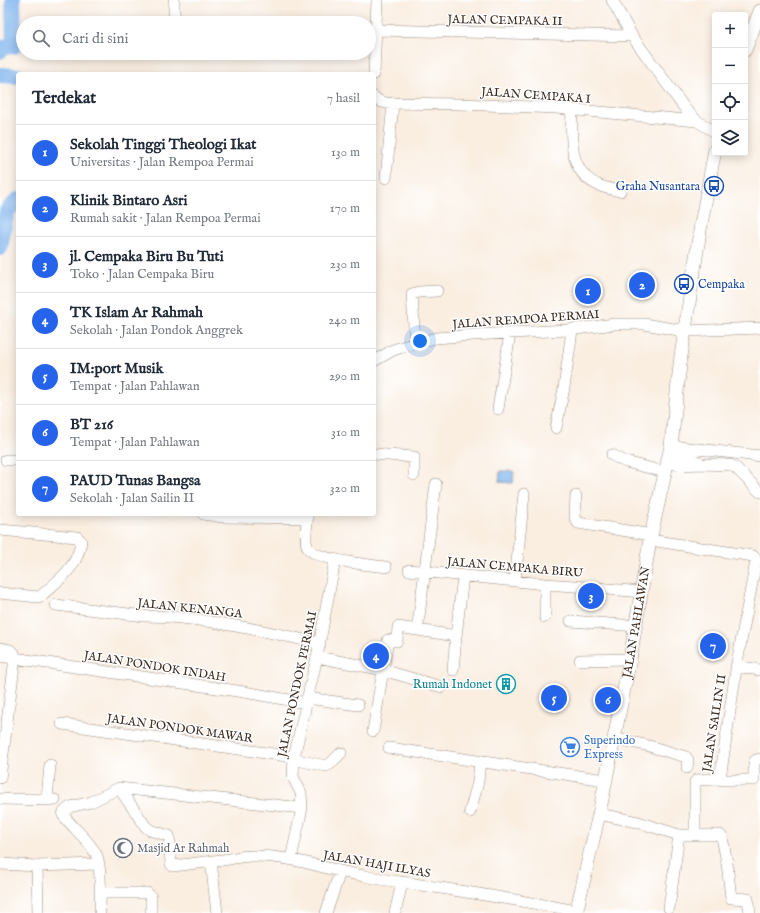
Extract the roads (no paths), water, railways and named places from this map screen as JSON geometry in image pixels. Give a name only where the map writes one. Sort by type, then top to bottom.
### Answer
[{"type":"main road","points":[[746,48],[760,11]]},
{"type":"main road","name":"JALAN PAHLAWAN","points":[[577,912],[630,659],[651,538],[668,459],[681,356],[701,224],[714,156]]},
{"type":"street","points":[[174,0],[175,16]]},
{"type":"street","points":[[376,30],[377,0]]},
{"type":"street","points":[[612,0],[632,36],[686,110],[697,121],[712,130]]},
{"type":"street","name":"JALAN CEMPAKA II","points":[[376,30],[632,36]]},
{"type":"street","points":[[374,72],[375,60]]},
{"type":"street","name":"JALAN CEMPAKA I","points":[[376,99],[379,102],[393,103],[460,104],[572,109],[697,121]]},
{"type":"street","points":[[386,178],[393,103]]},
{"type":"street","points":[[572,109],[572,150],[574,159],[578,166],[594,184],[620,191]]},
{"type":"street","points":[[415,343],[412,294],[437,291]]},
{"type":"street","name":"JALAN REMPOA PERMAI","points":[[376,360],[393,350],[436,338],[572,330],[614,324],[644,324],[685,331],[760,328]]},
{"type":"street","points":[[556,428],[564,388],[572,330]]},
{"type":"street","points":[[498,409],[510,334]]},
{"type":"street","points":[[376,454],[414,457],[414,475]]},
{"type":"street","points":[[612,455],[626,462],[760,456]]},
{"type":"street","points":[[668,459],[682,465],[701,464],[732,466],[760,492]]},
{"type":"street","points":[[6,460],[16,460]]},
{"type":"street","points":[[418,624],[426,572],[436,484]]},
{"type":"street","points":[[515,581],[524,494]]},
{"type":"street","points":[[576,496],[575,517],[578,523],[651,538]]},
{"type":"street","points":[[216,516],[308,516],[306,542],[308,548],[313,553],[335,560],[386,567]]},
{"type":"street","points":[[0,530],[77,537],[81,542],[78,555],[70,569],[63,578],[41,596],[38,597],[0,593]]},
{"type":"street","name":"JALAN SAILIN II","points":[[651,538],[754,556],[756,561],[756,581],[736,666],[720,779],[697,780],[694,782],[695,835]]},
{"type":"street","name":"JALAN PONDOK PERMAI","points":[[291,859],[302,808],[301,793],[294,781],[293,775],[294,757],[320,644],[335,560]]},
{"type":"street","name":"JALAN CEMPAKA BIRU","points":[[409,570],[544,584],[642,592]]},
{"type":"street","points":[[453,670],[464,576]]},
{"type":"street","points":[[544,584],[545,617]]},
{"type":"street","points":[[0,586],[39,590],[48,589]]},
{"type":"street","name":"JALAN KENANGA","points":[[56,605],[144,616],[159,616],[204,621],[271,632],[320,644]]},
{"type":"street","points":[[571,621],[636,626]]},
{"type":"street","points":[[373,731],[388,640],[396,641],[398,626],[456,636]]},
{"type":"street","points":[[0,648],[10,650],[14,653],[15,658],[0,778]]},
{"type":"street","name":"JALAN PONDOK INDAH","points":[[0,656],[244,692],[358,705]]},
{"type":"street","points":[[317,657],[384,671],[442,687]]},
{"type":"street","points":[[580,660],[630,659]]},
{"type":"street","points":[[736,666],[760,670]]},
{"type":"street","name":"JALAN PONDOK MAWAR","points":[[62,724],[294,757],[302,761],[326,766],[341,753]]},
{"type":"street","points":[[614,738],[686,757],[688,760],[687,768]]},
{"type":"street","points":[[390,748],[605,780]]},
{"type":"street","points":[[720,779],[754,780],[754,762],[760,759]]},
{"type":"street","points":[[470,812],[478,782],[480,761]]},
{"type":"street","points":[[0,799],[51,800],[50,765]]},
{"type":"street","points":[[100,913],[97,856],[63,816],[64,812],[70,807],[103,797],[119,788],[302,808]]},
{"type":"street","name":"JALAN HAJI ILYAS","points":[[119,788],[146,827],[150,830],[169,836],[171,864],[173,866],[211,860],[223,860],[240,856],[272,856],[291,859],[340,872],[516,899],[577,912]]},
{"type":"street","points":[[598,814],[638,822],[679,835],[721,835],[727,863],[731,898],[748,899],[750,913]]},
{"type":"street","points":[[669,908],[679,835]]},
{"type":"street","points":[[211,860],[216,913]]},
{"type":"street","points":[[0,864],[37,866],[98,864]]},
{"type":"street","points":[[37,866],[38,913]]},
{"type":"street","points":[[326,913],[340,872]]},
{"type":"street","points":[[395,913],[402,882]]},
{"type":"street","points":[[100,893],[147,893],[151,897],[151,913]]},
{"type":"water","points":[[500,471],[514,471],[513,483],[499,482]]},
{"type":"waterway","points":[[0,51],[3,47],[14,46],[13,0]]},
{"type":"waterway","points":[[0,75],[16,76]]},
{"type":"waterway","points":[[0,248],[7,211],[16,202]]},
{"type":"place","name":"Graha Nusantara","points":[[714,186]]},
{"type":"place","name":"Cempaka","points":[[684,284]]},
{"type":"place","name":"Klinik Bintaro Asri","points":[[642,285]]},
{"type":"place","name":"Sekolah Tinggi Theologi Ikat","points":[[588,291]]},
{"type":"place","name":"jl. Cempaka Biru Bu Tuti","points":[[591,596]]},
{"type":"place","name":"PAUD Tunas Bangsa","points":[[713,646]]},
{"type":"place","name":"TK Islam Ar Rahmah","points":[[376,656]]},
{"type":"place","name":"Rumah Indonet","points":[[506,684]]},
{"type":"place","name":"IM:port Musik","points":[[554,698]]},
{"type":"place","name":"BT 216","points":[[608,700]]},
{"type":"place","name":"Superindo Express","points":[[570,747]]},
{"type":"place","name":"Masjid Ar Rahmah","points":[[123,848]]}]
